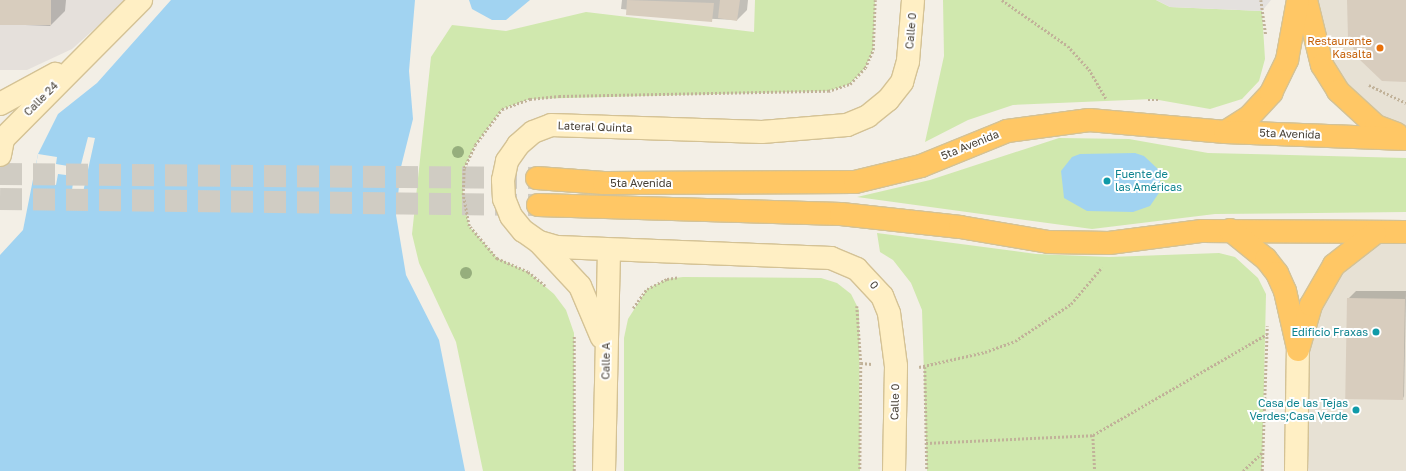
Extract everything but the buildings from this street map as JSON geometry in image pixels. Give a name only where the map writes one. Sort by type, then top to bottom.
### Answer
[{"type":"highway","points":[[1225,132],[1249,117],[1271,93],[1287,60],[1298,0]]},
{"type":"highway","points":[[1306,0],[1322,65],[1338,90],[1376,126],[1406,138]]},
{"type":"highway","name":"5ta Avenida","points":[[537,178],[824,184],[899,173],[1007,131],[1054,122],[1114,120],[1225,132],[1406,138]]},
{"type":"highway","points":[[538,205],[841,214],[960,227],[1049,242],[1109,243],[1230,230],[1375,233],[1406,232]]},
{"type":"highway","points":[[1230,230],[1266,259],[1277,273],[1285,291],[1298,350]]},
{"type":"highway","points":[[1298,350],[1311,305],[1334,265],[1375,233]]},
{"type":"main road","name":"Calle 24","points":[[0,155],[3,139],[141,0]]},
{"type":"main road","name":"Calle 0","points":[[908,61],[913,0]]},
{"type":"main road","name":"Calle 24","points":[[0,104],[93,50]]},
{"type":"main road","name":"Lateral Quinta","points":[[831,258],[609,251],[539,242],[523,231],[511,216],[504,192],[507,161],[518,145],[533,132],[551,125],[762,132],[847,125],[868,116],[888,100],[902,82],[908,61]]},
{"type":"main road","points":[[539,242],[580,286],[595,316],[606,353]]},
{"type":"main road","name":"Calle A","points":[[604,471],[609,251]]},
{"type":"main road","name":"0","points":[[831,258],[857,268],[868,278],[882,296],[893,332]]},
{"type":"main road","name":"Calle 0","points":[[893,332],[896,366],[894,471]]},
{"type":"main road","points":[[1296,471],[1298,350]]},
{"type":"path","points":[[1002,0],[1068,46],[1089,69],[1107,100]]},
{"type":"path","points":[[1261,0],[1266,44]]},
{"type":"path","points":[[1366,82],[1406,103]]},
{"type":"path","points":[[1100,101],[1115,100]]},
{"type":"path","points":[[1145,100],[1166,102]]},
{"type":"path","points":[[861,364],[925,367],[985,352],[1043,326],[1071,304],[1105,263]]},
{"type":"path","points":[[630,313],[647,289],[666,279],[683,277]]},
{"type":"path","points":[[854,300],[859,310],[861,364],[860,471]]},
{"type":"path","points":[[1262,471],[1267,319]]},
{"type":"path","points":[[926,443],[1093,435],[1267,334]]},
{"type":"path","points":[[925,367],[927,471]]},
{"type":"path","points":[[1093,435],[1095,471]]},
{"type":"path","points":[[1243,471],[1263,452]]},
{"type":"shaded area","points":[[0,0],[127,0],[72,49],[27,70],[0,70]]},
{"type":"shaded area","points":[[1156,0],[1271,0],[1262,11],[1170,7]]},
{"type":"shaded area","points":[[1306,0],[1406,0],[1406,137],[1338,91]]},
{"type":"shaded area","name":"Casa de las Tejas Verdes;Casa Verde","points":[[1406,232],[1406,471],[1296,471],[1298,350],[1347,251]]},
{"type":"green space","points":[[755,0],[875,0],[873,50],[865,68],[850,84],[828,91],[530,99],[502,109],[475,145],[464,168],[463,195],[469,226],[497,258],[528,272],[554,294],[566,310],[574,333],[574,471],[483,471],[456,342],[419,263],[412,234],[431,57],[452,25],[506,31],[586,12],[754,32]]},
{"type":"green space","points":[[943,0],[1156,0],[1170,7],[1262,11],[1265,59],[1259,81],[1242,99],[1210,109],[1153,99],[1013,105],[968,120],[925,142],[944,56]]},
{"type":"green space","points":[[1059,138],[1129,139],[1208,153],[1406,158],[1406,212],[1215,214],[1092,229],[857,197],[930,180]]},
{"type":"green space","points":[[877,233],[1036,254],[1109,257],[1219,253],[1235,257],[1258,278],[1266,294],[1262,471],[927,471],[922,310],[911,283],[893,260],[880,252]]},
{"type":"green space","points":[[683,277],[821,278],[837,283],[851,294],[859,310],[860,471],[624,471],[624,338],[628,319],[647,289],[667,279]]},
{"type":"water","points":[[171,0],[415,0],[409,71],[413,119],[401,167],[396,215],[406,275],[439,340],[465,471],[0,471],[0,255],[23,230],[38,154],[58,114],[97,83]]},
{"type":"water","points":[[469,0],[530,0],[506,20],[492,20],[472,9]]},
{"type":"water","name":"Fuente de las Américas","points":[[1135,153],[1144,156],[1159,170],[1161,190],[1150,206],[1133,212],[1087,211],[1064,198],[1061,171],[1072,157],[1080,154]]},
{"type":"pier","points":[[88,137],[95,138],[80,206],[70,204],[74,176],[58,174],[56,185],[33,181],[38,154],[57,157],[56,164],[80,168]]},
{"type":"tunnel","points":[[0,174],[537,178]]},
{"type":"tunnel","points":[[0,199],[538,205]]},
{"type":"place","name":"Restaurante Kasalta","points":[[1380,48]]},
{"type":"place","name":"Fuente de las Américas","points":[[1107,181]]},
{"type":"place","name":"Edificio Fraxas","points":[[1376,332]]},
{"type":"place","name":"Casa de las Tejas Verdes;Casa Verde","points":[[1356,410]]}]
